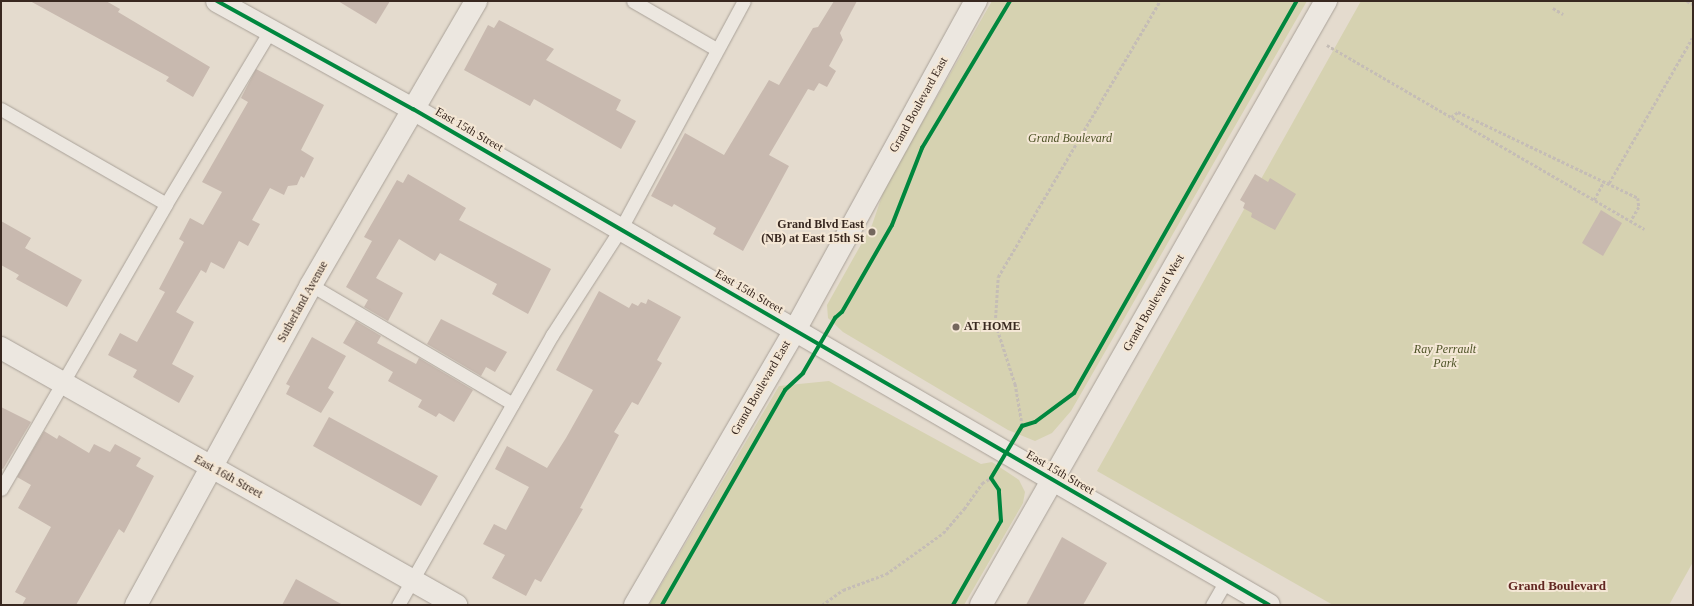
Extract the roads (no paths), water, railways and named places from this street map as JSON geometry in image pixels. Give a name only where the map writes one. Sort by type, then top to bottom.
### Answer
[{"type":"street","name":"Sutherland Avenue","points":[[136,605],[312,285],[476,1]]},
{"type":"street","name":"Grand Boulevard East","points":[[636,605],[795,330],[976,1]]},
{"type":"street","name":"Grand Boulevard West","points":[[982,605],[1326,1]]},
{"type":"street","name":"East 15th Street","points":[[227,4],[413,109],[1269,605]]},
{"type":"street","name":"East 16th Street","points":[[1,348],[212,469],[456,605]]},
{"type":"lane","points":[[633,1],[716,48]]},
{"type":"lane","points":[[398,605],[552,334],[620,230],[716,48],[744,1]]},
{"type":"lane","points":[[1,490],[166,204],[270,29]]},
{"type":"lane","points":[[1,109],[166,204]]},
{"type":"lane","points":[[312,285],[513,404]]},
{"type":"lane","points":[[1212,605],[1226,581]]},
{"type":"place","name":"Grand Blvd East (NB) at East 15th St","points":[[872,232]]},
{"type":"place","name":"AT HOME","points":[[956,327]]},
{"type":"district","name":"Grand Boulevard","points":[[1557,586]]},
{"type":"park label","name":"Ray Perrault Park","points":[[1445,357]]}]
